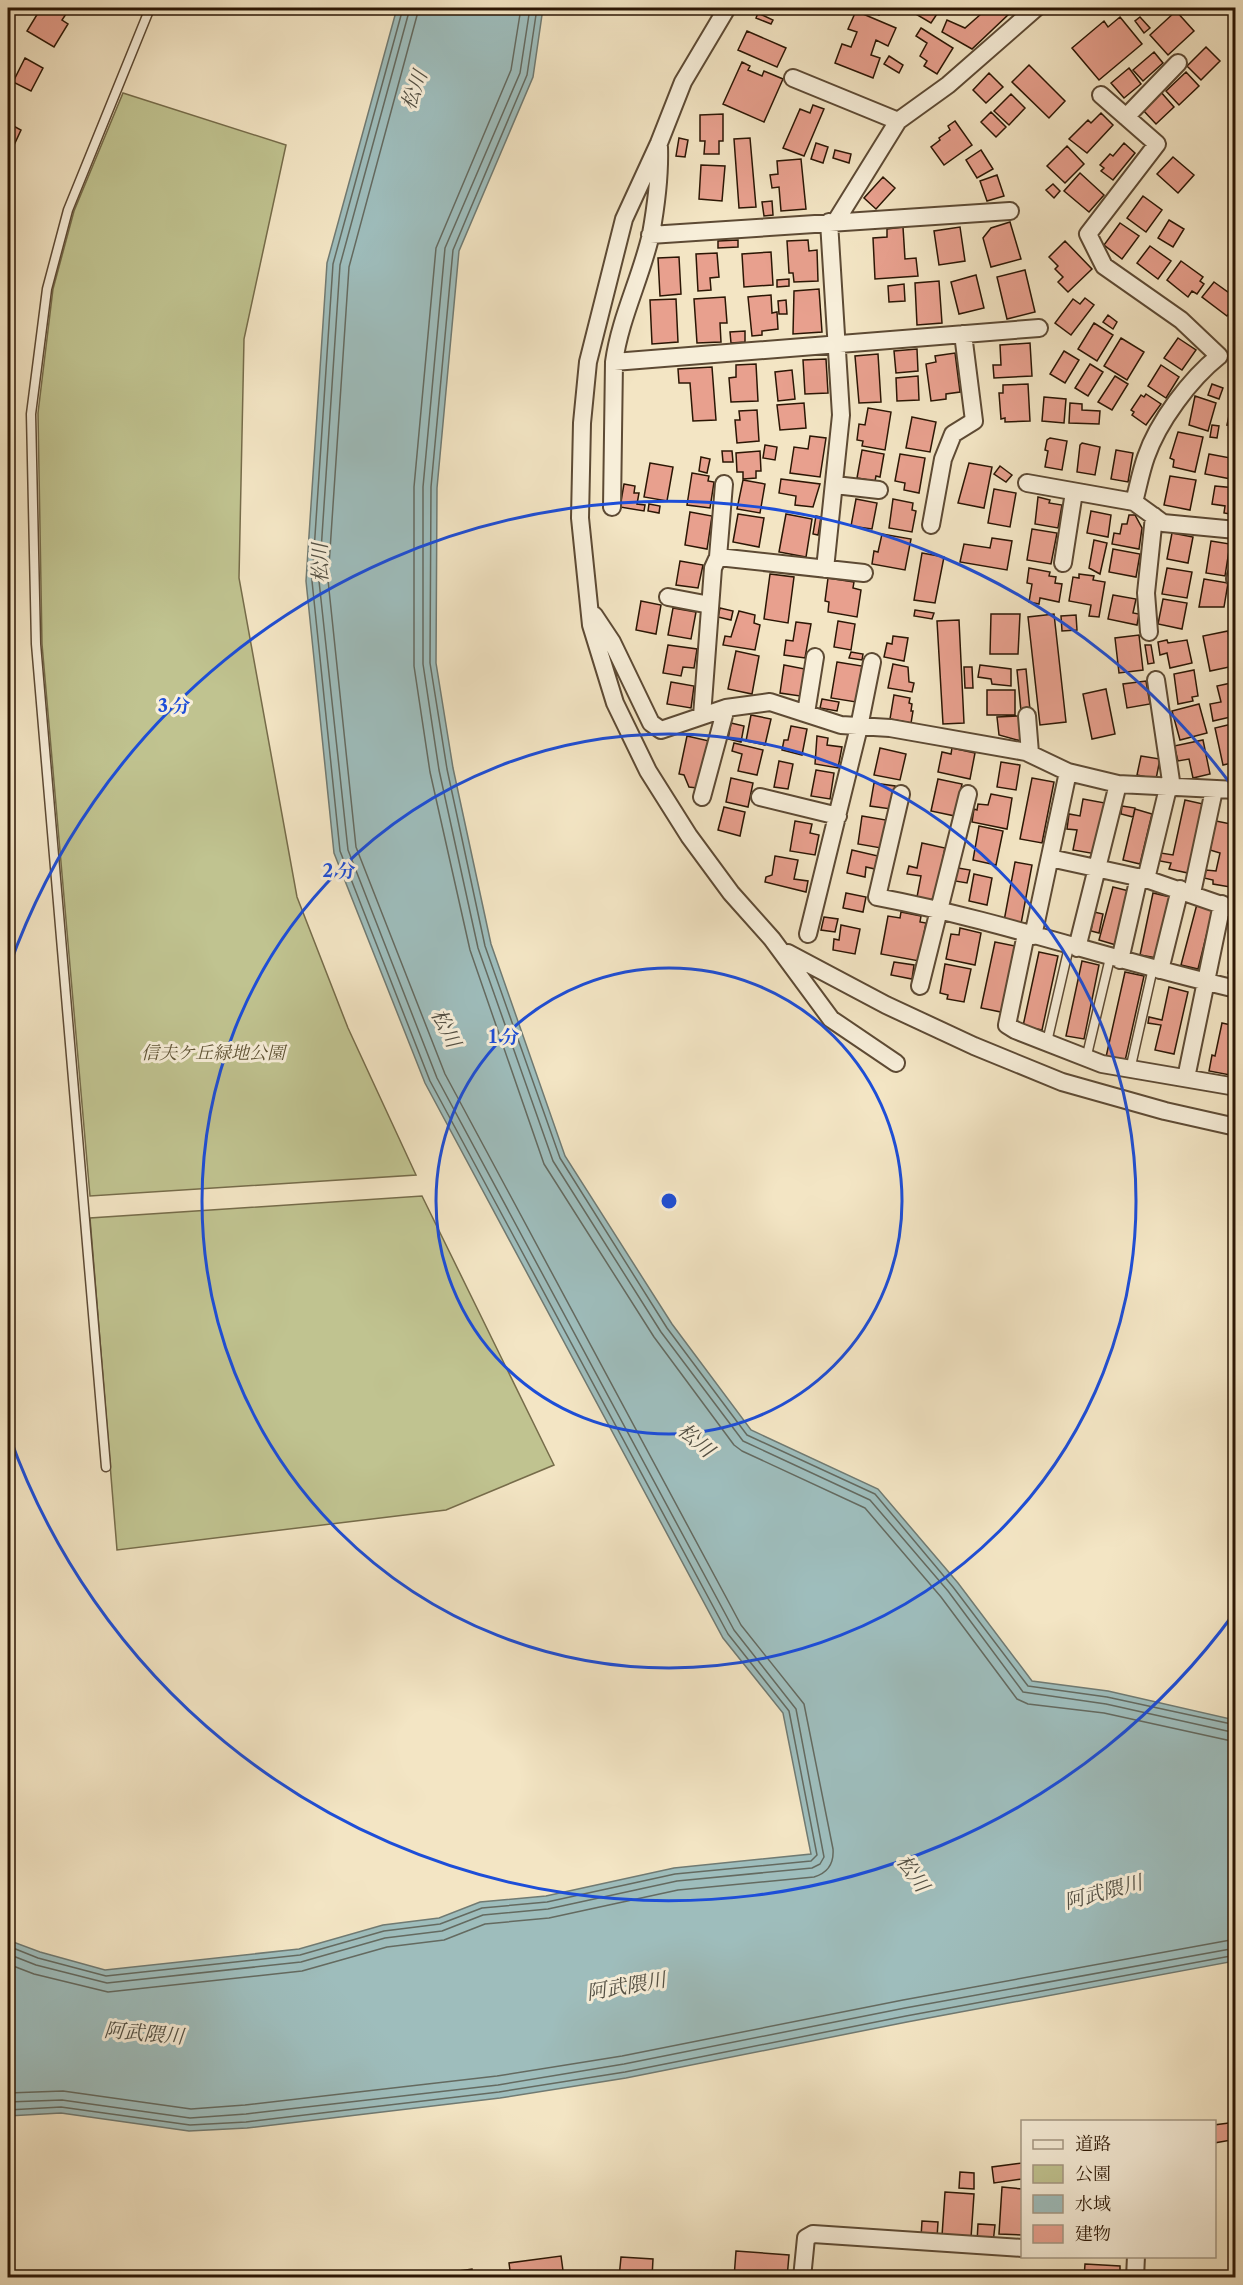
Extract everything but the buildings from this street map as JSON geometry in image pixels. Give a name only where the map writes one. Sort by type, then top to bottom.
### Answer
[{"type":"street","points":[[726,8],[683,82],[659,143],[624,219],[588,362],[582,423],[580,518],[591,625],[615,703],[648,771],[688,836],[772,939],[831,1018],[896,1063]]},
{"type":"street","points":[[825,569],[841,415],[835,345],[832,221],[898,121],[948,85],[1035,8]]},
{"type":"street","points":[[1126,117],[1178,63]]},
{"type":"street","points":[[793,78],[898,121]]},
{"type":"street","points":[[1101,95],[1157,144],[1088,234],[1104,266],[1227,356],[1197,376],[1155,436],[1146,456],[1134,502]]},
{"type":"street","points":[[612,507],[614,363],[617,340],[650,235],[660,168],[659,143]]},
{"type":"street","points":[[650,235],[832,221],[1010,211]]},
{"type":"street","points":[[614,363],[1039,328]]},
{"type":"street","points":[[931,525],[943,459],[953,434],[975,421],[963,334]]},
{"type":"street","points":[[1027,483],[1134,502],[1163,523],[1236,530]]},
{"type":"street","points":[[702,716],[713,568],[718,557],[724,484]]},
{"type":"street","points":[[835,485],[879,490]]},
{"type":"street","points":[[1064,563],[1074,492]]},
{"type":"street","points":[[1149,632],[1146,593],[1154,516]]},
{"type":"street","points":[[718,557],[864,573]]},
{"type":"street","points":[[668,597],[710,605]]},
{"type":"street","points":[[590,608],[612,642],[651,723],[661,730],[726,708],[770,702],[841,725],[890,728],[993,744],[1030,753],[1068,772],[1118,784],[1236,790]]},
{"type":"street","points":[[806,713],[815,657]]},
{"type":"street","points":[[808,934],[859,727],[872,662]]},
{"type":"street","points":[[1115,959],[1170,788],[1156,680]]},
{"type":"street","points":[[702,797],[726,708]]},
{"type":"street","points":[[1027,716],[1030,753]]},
{"type":"street","points":[[1068,772],[1050,858],[1007,1025],[1086,1060],[1130,1070],[1235,1084]]},
{"type":"street","points":[[1073,948],[1118,784]]},
{"type":"street","points":[[1157,969],[1186,891],[1214,790]]},
{"type":"street","points":[[901,794],[877,897],[938,909],[1073,948],[1236,989]]},
{"type":"street","points":[[920,986],[968,794]]},
{"type":"street","points":[[760,797],[837,816]]},
{"type":"street","points":[[1050,858],[1142,878],[1232,907],[1205,982],[1186,1078]]},
{"type":"street","points":[[772,939],[794,958],[974,1046],[1062,1082],[1165,1111],[1236,1127]]},
{"type":"street","points":[[802,2277],[804,2245],[806,2238],[813,2234],[1021,2248]]},
{"type":"street","points":[[1135,2277],[1136,2258]]},
{"type":"lane","points":[[106,1467],[36,645],[31,414],[47,289],[68,210],[150,8]]},
{"type":"lane","points":[[1047,1042],[1073,948]]},
{"type":"lane","points":[[1086,1060],[1115,959]]},
{"type":"lane","points":[[1130,1070],[1157,969]]},
{"type":"green space","name":"信夫ケ丘緑地公園","points":[[123,93],[286,145],[244,339],[239,578],[297,897],[348,1028],[416,1175],[90,1196],[42,644],[38,413],[53,289],[74,211]]},
{"type":"green space","points":[[422,1196],[554,1465],[446,1510],[117,1550],[90,1218]]},
{"type":"water","points":[[397,8],[543,8],[533,77],[459,251],[437,488],[436,663],[453,768],[491,944],[565,1156],[672,1324],[751,1430],[878,1489],[958,1583],[1032,1681],[1108,1691],[1235,1720],[1235,1961],[907,2022],[626,2078],[500,2098],[247,2128],[189,2131],[61,2113],[8,2116],[8,1940],[40,1952],[105,1970],[299,1949],[383,1925],[439,1918],[480,1902],[546,1896],[674,1868],[811,1854],[783,1713],[723,1638],[425,1083],[334,853],[306,581],[327,263]]},
{"type":"water label","name":"松川","points":[[414,90]]},
{"type":"water label","name":"松川","points":[[320,563]]},
{"type":"water label","name":"松川","points":[[446,1028]]},
{"type":"water label","name":"松川","points":[[696,1440]]},
{"type":"water label","name":"松川","points":[[913,1873]]},
{"type":"water label","name":"阿武隈川","points":[[1103,1892]]},
{"type":"water label","name":"阿武隈川","points":[[626,1986]]},
{"type":"water label","name":"阿武隈川","points":[[144,2033]]}]
